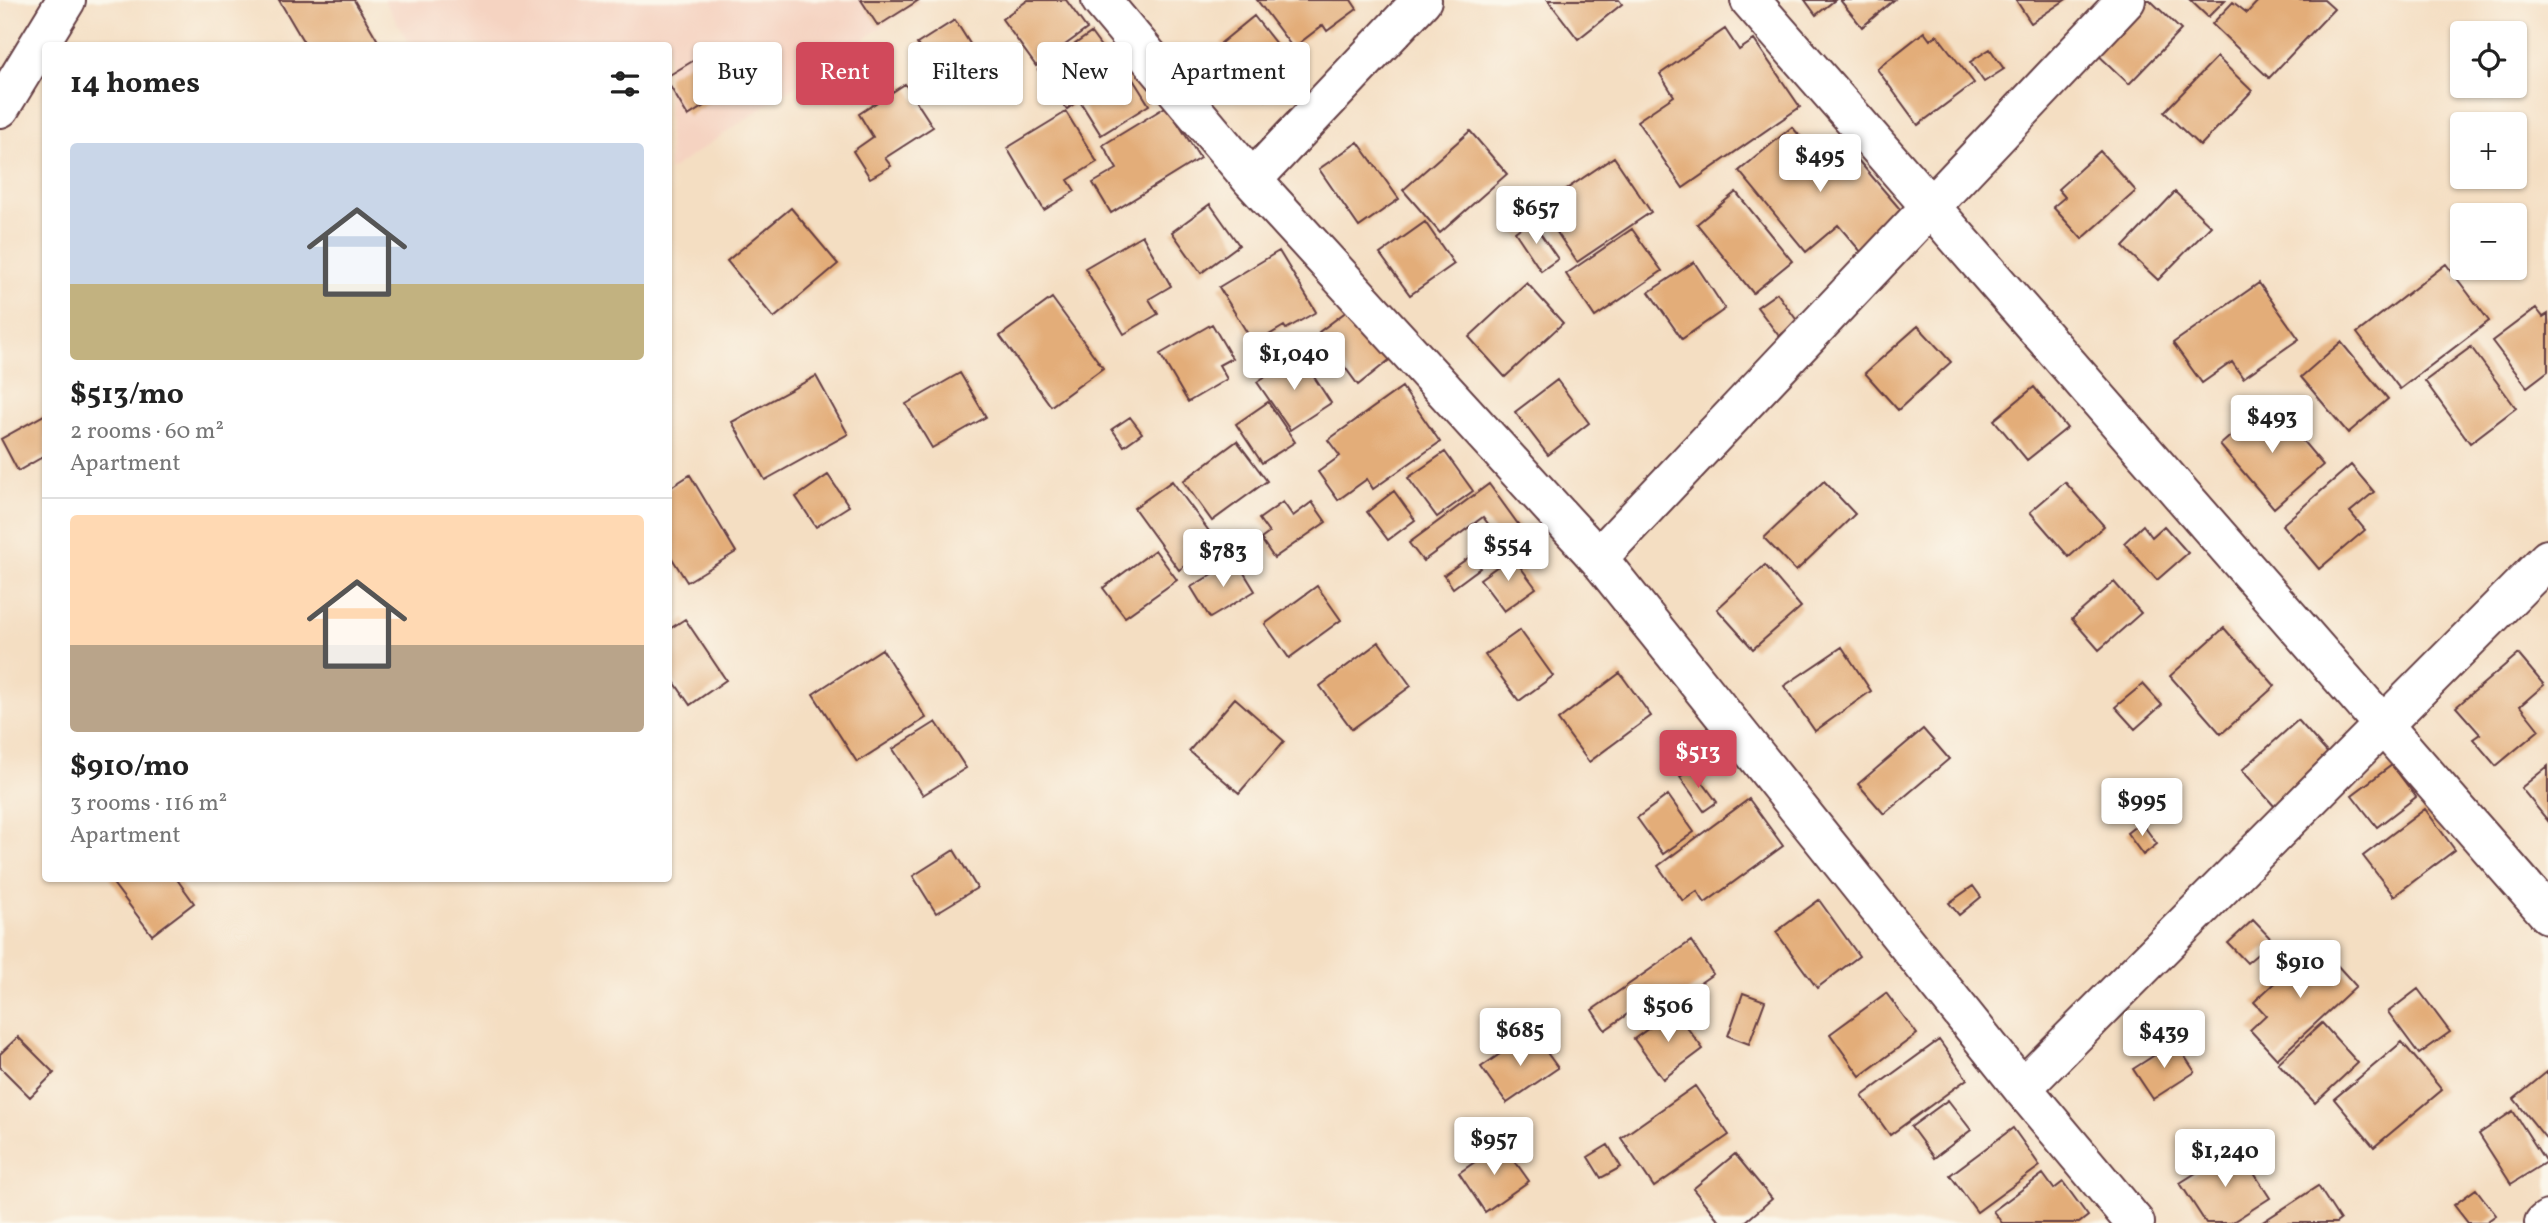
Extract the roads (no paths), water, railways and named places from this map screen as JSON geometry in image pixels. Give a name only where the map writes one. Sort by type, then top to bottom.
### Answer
[{"type":"street","points":[[0,108],[66,0]]},
{"type":"street","points":[[1101,0],[1252,180],[1598,558],[2022,1088],[2135,1223]]},
{"type":"street","points":[[1252,180],[1422,0]]},
{"type":"street","points":[[1750,0],[2548,914]]},
{"type":"street","points":[[1598,558],[2126,0]]},
{"type":"street","points":[[2022,1088],[2548,559]]}]
